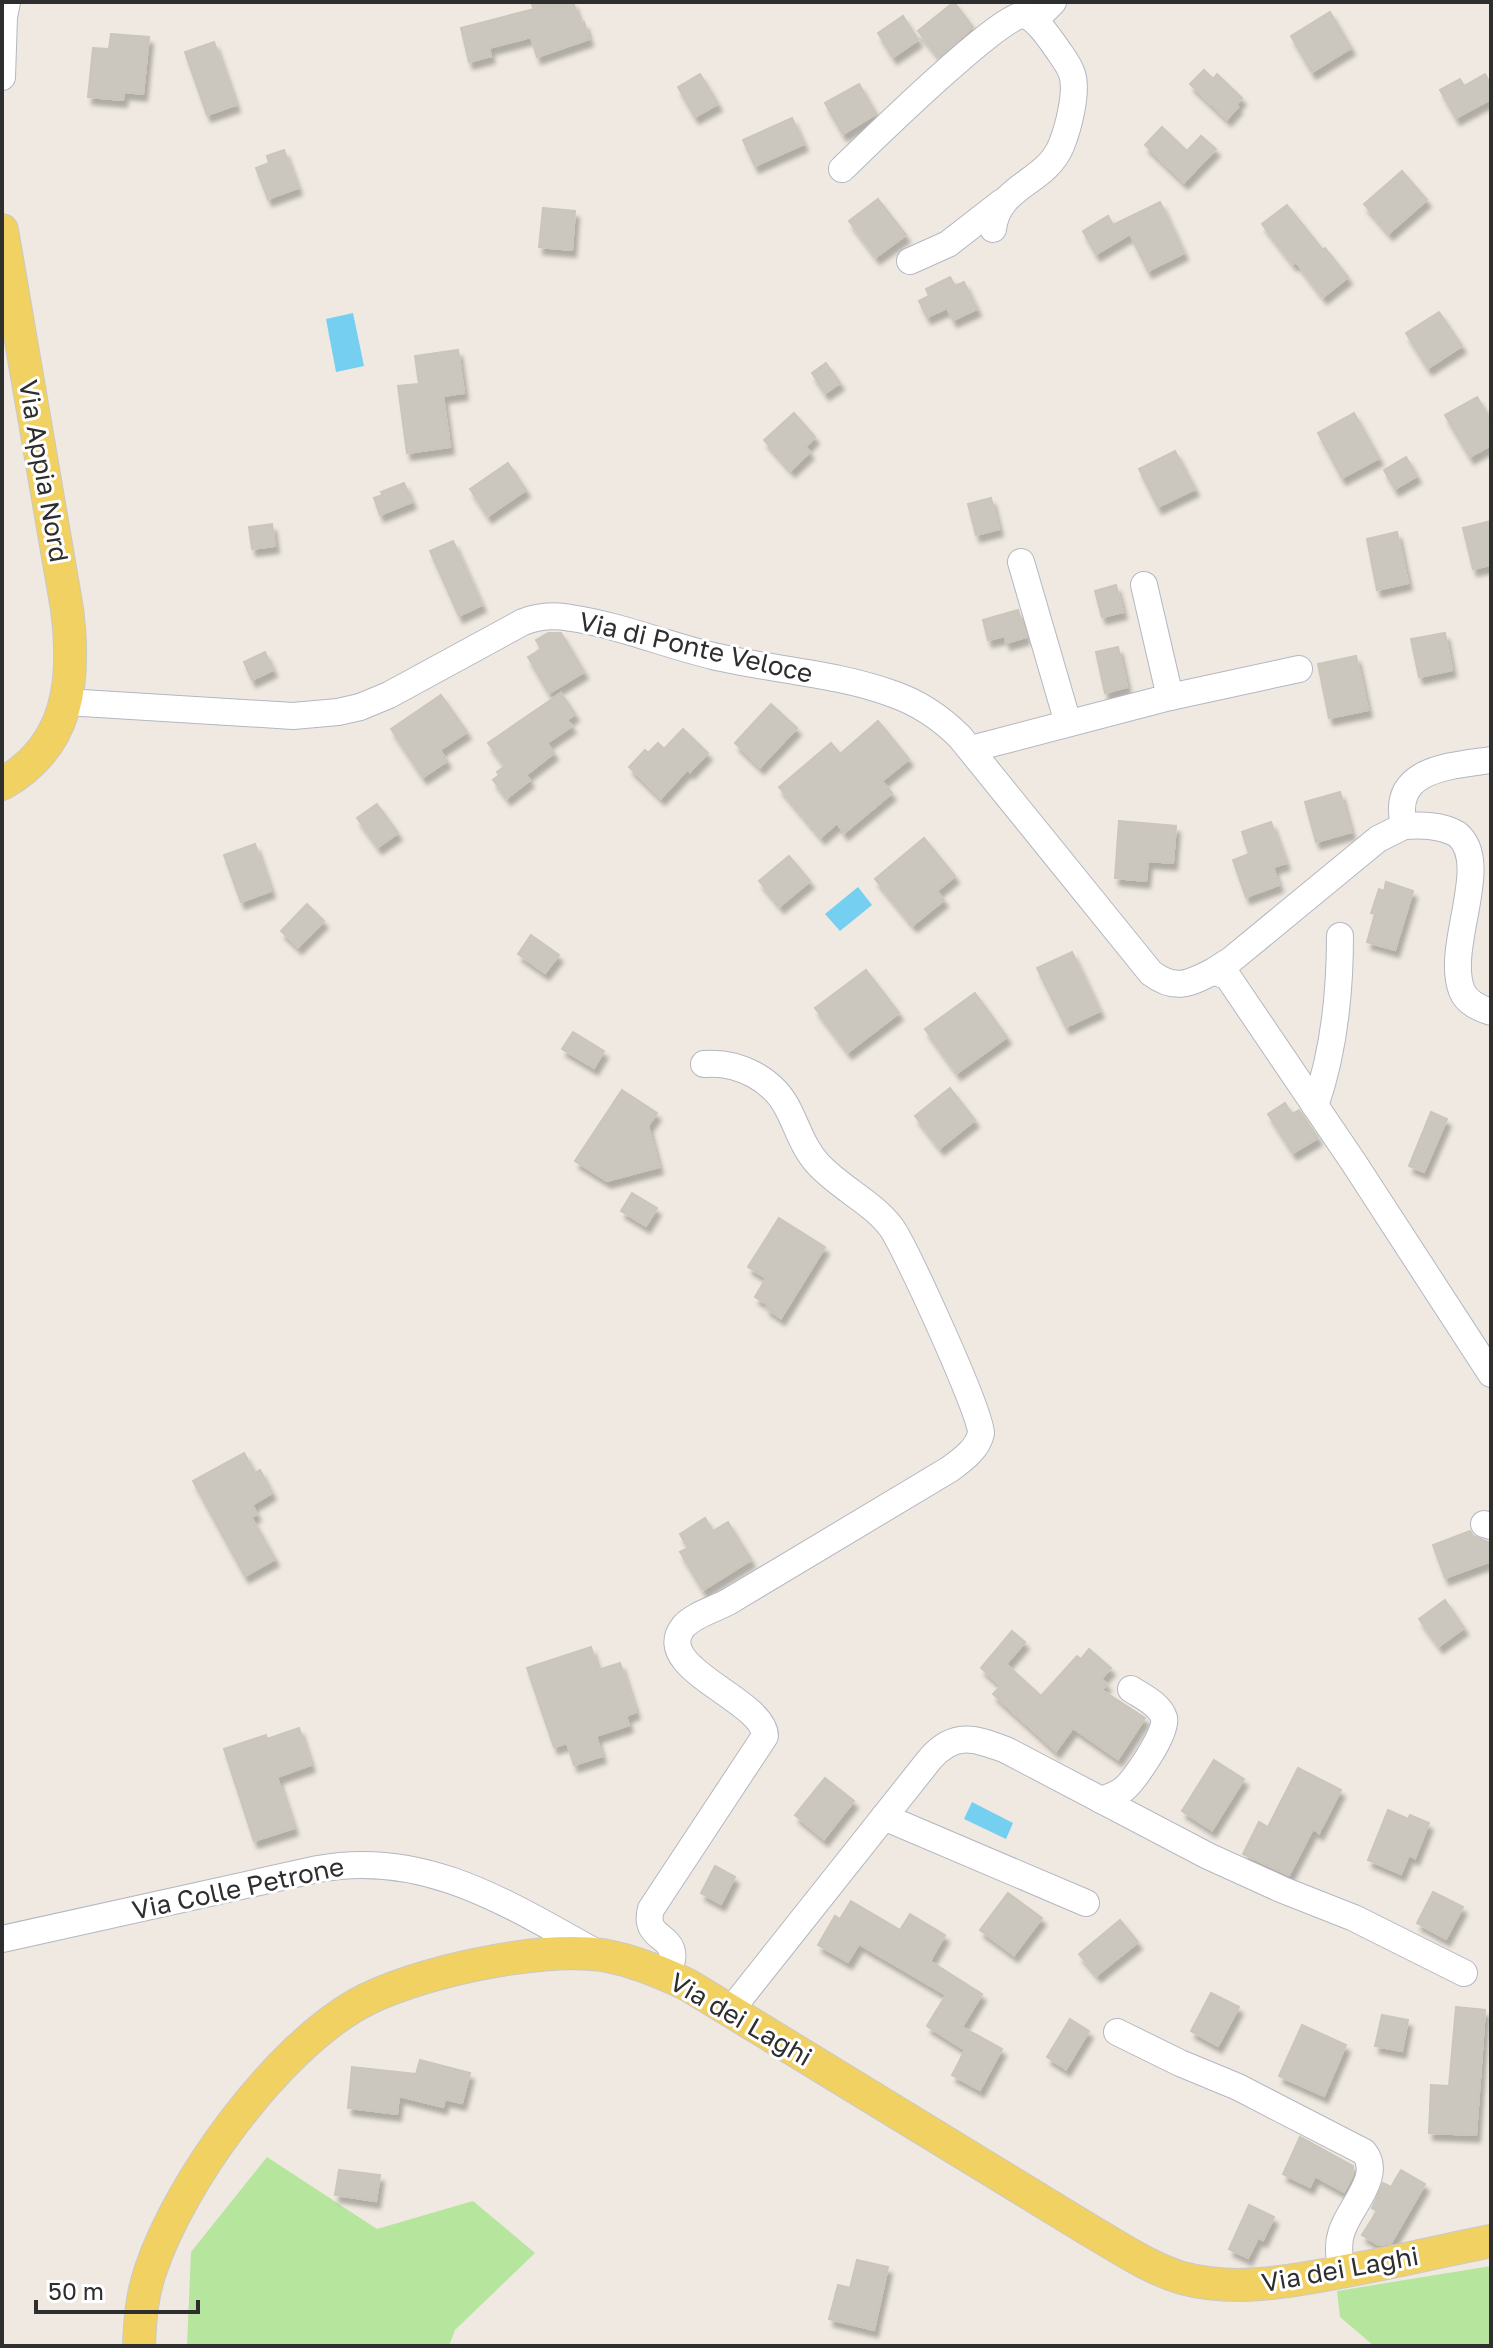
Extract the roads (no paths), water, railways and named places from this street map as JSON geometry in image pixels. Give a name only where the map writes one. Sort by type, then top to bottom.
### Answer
[{"type":"main road","name":"Via Appia Nord","points":[[2,230],[67,609],[71,657],[64,707]]},
{"type":"main road","points":[[2,784],[23,771],[40,755],[54,735],[64,707]]},
{"type":"main road","name":"Via dei Laghi","points":[[139,2346],[143,2297],[150,2271],[180,2206],[238,2118],[283,2065],[312,2037],[359,2004],[393,1988],[433,1975],[567,1953],[601,1955],[667,1975],[1099,2236],[1167,2273],[1226,2286],[1285,2281],[1491,2241]]},
{"type":"street","points":[[2,77],[7,2]]},
{"type":"street","points":[[842,169],[931,85],[998,13],[1022,15],[1044,11],[1074,81],[1061,145],[1052,162],[948,244],[910,261]]},
{"type":"street","points":[[993,229],[1002,202]]},
{"type":"street","points":[[1021,562],[1068,723]]},
{"type":"street","points":[[1144,585],[1170,697]]},
{"type":"street","name":"Via di Ponte Veloce","points":[[64,707],[293,716],[338,712],[389,695],[523,622],[541,617],[591,621],[714,656],[865,685],[893,693],[931,712],[953,730],[1151,973],[1173,985],[1225,969],[1378,839],[1404,826]]},
{"type":"street","points":[[971,749],[1170,697],[1299,669]]},
{"type":"street","points":[[1491,760],[1445,767],[1420,776],[1411,784],[1403,799],[1401,814],[1404,826],[1425,825],[1447,829],[1463,838],[1472,848],[1477,861],[1477,875],[1464,936],[1461,983],[1464,994],[1473,1004],[1491,1012]]},
{"type":"street","points":[[1315,1106],[1327,1065],[1336,1006],[1340,936]]},
{"type":"street","points":[[1225,969],[1491,1374]]},
{"type":"street","points":[[667,1975],[674,1958],[673,1951],[648,1924],[651,1909],[765,1736],[757,1717],[686,1663],[678,1647],[680,1632],[691,1621],[737,1597],[950,1469],[973,1449],[981,1430],[976,1410],[904,1250],[890,1226],[818,1165],[808,1151],[789,1109],[770,1086],[732,1065],[704,1064]]},
{"type":"street","points":[[1101,1800],[1117,1794],[1128,1785],[1159,1738],[1164,1725],[1164,1718],[1157,1707],[1131,1689]]},
{"type":"street","points":[[730,2011],[935,1753],[945,1744],[958,1739],[980,1741],[1006,1750],[1227,1865],[1354,1918],[1464,1973]]},
{"type":"street","points":[[884,1817],[1086,1903]]},
{"type":"street","name":"Via Colle Petrone","points":[[2,1939],[318,1869],[367,1864],[402,1867],[463,1883],[601,1955]]},
{"type":"street","points":[[1117,2032],[1238,2087],[1364,2152],[1369,2159],[1371,2172],[1340,2236],[1341,2272]]},
{"type":"water","points":[[353,313],[364,366],[336,372],[326,319]]},
{"type":"water","points":[[858,887],[872,905],[840,931],[825,914]]},
{"type":"water","points":[[972,1802],[1013,1823],[1006,1839],[964,1819]]}]
